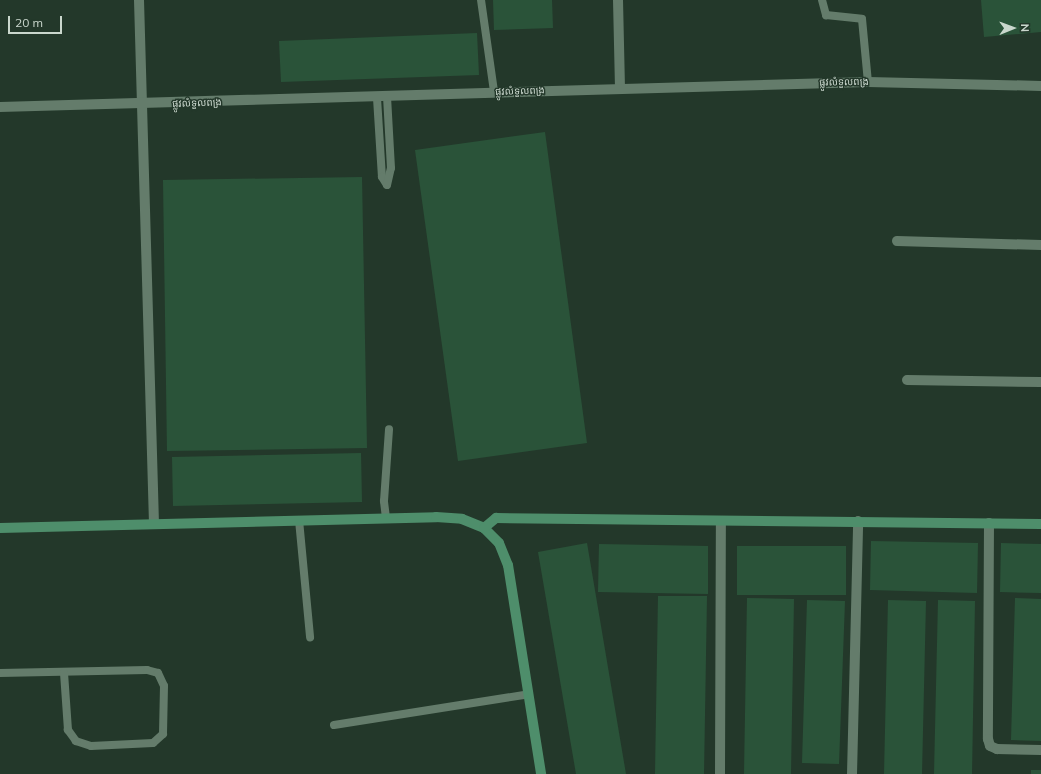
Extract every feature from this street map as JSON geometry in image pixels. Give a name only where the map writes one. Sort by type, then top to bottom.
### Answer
[{"type":"street","points":[[139,0],[154,524]]},
{"type":"street","points":[[618,0],[620,88]]},
{"type":"street","name":"ផ្លូវលំទួលពង្រ","points":[[0,107],[142,105],[382,97],[494,91],[868,82],[1041,86]]},
{"type":"street","points":[[897,241],[1041,245]]},
{"type":"street","points":[[907,380],[1041,382]]},
{"type":"street","points":[[0,528],[386,518],[462,518],[484,528],[499,543],[508,565],[541,774]]},
{"type":"street","points":[[484,528],[496,518],[721,522],[858,521],[1041,524]]},
{"type":"street","points":[[852,774],[858,521]]},
{"type":"street","points":[[720,774],[721,522]]},
{"type":"street","points":[[989,523],[988,739],[990,746],[997,749],[1041,750]]},
{"type":"lane","points":[[481,0],[494,91]]},
{"type":"lane","points":[[822,0],[826,15],[862,19],[868,82]]},
{"type":"lane","points":[[382,97],[391,168],[387,185],[382,177],[382,97]]},
{"type":"lane","points":[[386,518],[384,501],[389,429]]},
{"type":"lane","points":[[299,520],[310,637]]},
{"type":"lane","points":[[0,673],[147,670],[158,673],[164,686],[163,734],[153,743],[91,746],[76,741],[68,730],[64,672]]},
{"type":"lane","points":[[334,725],[529,694]]},
{"type":"building","points":[[493,0],[552,0],[553,28],[494,30]]},
{"type":"building","points":[[981,0],[1041,0],[1041,32],[984,37]]},
{"type":"building","points":[[477,33],[479,75],[281,82],[279,41]]},
{"type":"building","points":[[545,132],[587,443],[458,461],[415,150]]},
{"type":"building","points":[[362,177],[367,448],[167,451],[163,180]]},
{"type":"building","points":[[361,453],[362,502],[173,506],[172,457]]},
{"type":"building","points":[[871,541],[978,543],[977,593],[870,590]]},
{"type":"building","points":[[587,543],[626,774],[576,774],[538,552]]},
{"type":"building","points":[[1001,543],[1041,544],[1041,593],[1000,592]]},
{"type":"building","points":[[599,544],[708,546],[708,594],[598,592]]},
{"type":"building","points":[[737,546],[846,546],[846,595],[737,595]]},
{"type":"building","points":[[658,596],[707,596],[704,774],[655,774]]},
{"type":"building","points":[[747,598],[794,599],[791,774],[744,774]]},
{"type":"building","points":[[1015,598],[1041,599],[1041,741],[1011,740]]},
{"type":"building","points":[[807,600],[845,601],[839,764],[802,763]]},
{"type":"building","points":[[888,600],[926,601],[922,774],[884,774]]},
{"type":"building","points":[[938,600],[975,601],[972,774],[934,774]]},
{"type":"building","points":[[1031,770],[1041,770],[1041,774],[1031,774]]}]
